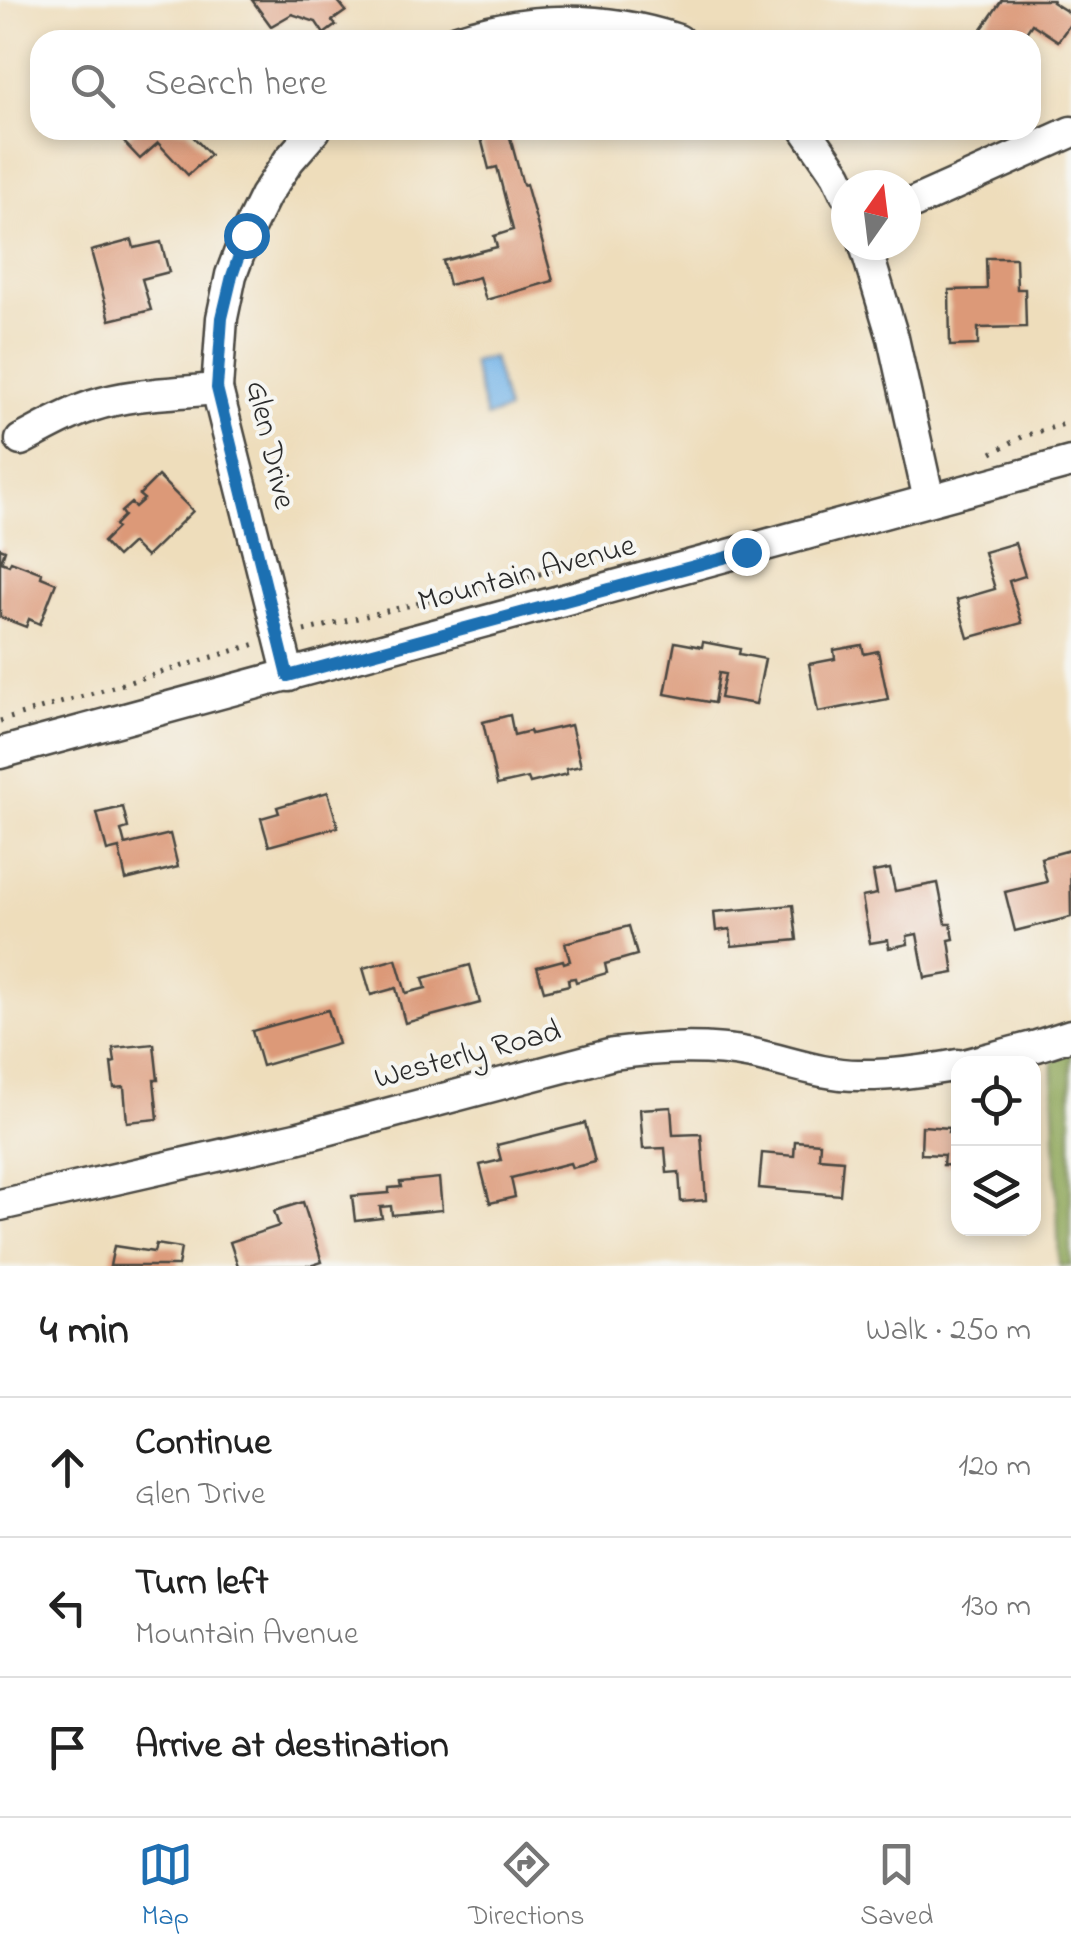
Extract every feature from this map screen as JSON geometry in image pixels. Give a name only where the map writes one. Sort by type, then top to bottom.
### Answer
[{"type":"street","points":[[491,30],[604,11],[647,30]]},
{"type":"street","points":[[921,199],[1071,132]]},
{"type":"street","name":"Glen Drive","points":[[288,676],[217,388],[222,318],[246,235],[265,196],[307,140]]},
{"type":"street","points":[[813,140],[834,170]]},
{"type":"street","points":[[870,260],[893,338],[929,500]]},
{"type":"street","points":[[21,440],[94,405],[217,388]]},
{"type":"street","name":"Mountain Avenue","points":[[0,753],[1071,462]]},
{"type":"street","points":[[999,1056],[1071,1035]]},
{"type":"street","name":"Westerly Road","points":[[0,1205],[296,1138],[612,1054],[707,1048],[856,1076],[951,1066]]},
{"type":"path","points":[[981,459],[1024,436],[1071,422]]},
{"type":"path","points":[[0,721],[260,642]]},
{"type":"green space","points":[[1071,1041],[1071,1266],[1059,1266],[1052,1047]]},
{"type":"water","points":[[493,357],[507,411],[486,417],[472,362]]},
{"type":"building","points":[[252,0],[337,0],[346,11],[332,21],[336,25],[329,30],[321,30],[316,22],[292,14],[271,26]]},
{"type":"building","points":[[1002,0],[1053,0],[1071,14],[1071,23],[1058,41],[1032,24],[1028,30],[981,30]]},
{"type":"building","points":[[196,140],[210,155],[188,175],[158,143],[140,159],[123,141]]},
{"type":"building","points":[[482,140],[511,140],[553,281],[486,300],[479,277],[449,285],[443,261],[497,247],[494,236],[513,230],[497,167],[489,169]]},
{"type":"building","points":[[132,240],[134,248],[161,242],[169,272],[142,279],[151,310],[110,320],[91,251]]},
{"type":"building","points":[[986,258],[1016,258],[1017,289],[1025,289],[1026,327],[978,328],[978,345],[950,346],[949,290],[987,289]]},
{"type":"building","points":[[158,476],[193,511],[146,557],[132,543],[117,557],[103,542],[117,528],[115,525],[124,516],[121,512],[144,499],[139,495]]},
{"type":"building","points":[[1015,543],[1025,576],[1009,581],[1022,623],[968,638],[957,600],[995,589],[984,552]]},
{"type":"building","points":[[0,548],[5,550],[1,562],[9,565],[11,561],[56,583],[40,624],[29,619],[26,627],[0,617]]},
{"type":"building","points":[[675,642],[702,647],[703,642],[740,649],[739,654],[765,659],[756,704],[720,698],[725,674],[719,673],[714,703],[665,694]]},
{"type":"building","points":[[862,645],[864,654],[878,651],[888,699],[818,712],[809,664],[835,659],[834,650]]},
{"type":"building","points":[[510,715],[514,735],[571,725],[581,766],[566,769],[567,774],[530,783],[528,778],[497,785],[483,722]]},
{"type":"building","points":[[328,792],[338,827],[269,846],[261,818],[279,813],[277,807]]},
{"type":"building","points":[[123,807],[128,828],[121,830],[125,845],[170,834],[178,867],[126,880],[119,848],[107,851],[97,813]]},
{"type":"building","points":[[1070,850],[1071,917],[1015,931],[1005,892],[1047,882],[1041,858]]},
{"type":"building","points":[[890,869],[895,891],[938,883],[946,924],[951,924],[954,939],[949,940],[954,973],[925,978],[917,934],[907,936],[908,944],[889,948],[888,940],[870,943],[862,897],[877,894],[873,872]]},
{"type":"building","points":[[793,905],[797,940],[732,946],[730,929],[716,931],[714,912]]},
{"type":"building","points":[[629,926],[637,955],[605,964],[607,973],[576,982],[575,978],[568,979],[569,985],[544,991],[537,967],[570,961],[565,943]]},
{"type":"building","points":[[396,959],[406,993],[426,988],[423,978],[470,965],[480,1003],[405,1023],[396,988],[371,995],[363,968]]},
{"type":"building","points":[[328,1010],[338,1044],[262,1066],[252,1031]]},
{"type":"building","points":[[154,1044],[158,1119],[127,1122],[124,1087],[114,1088],[113,1048]]},
{"type":"building","points":[[671,1107],[673,1135],[701,1134],[706,1200],[681,1202],[679,1172],[667,1173],[665,1148],[643,1149],[640,1109]]},
{"type":"building","points":[[585,1123],[595,1162],[572,1168],[570,1163],[511,1178],[515,1197],[490,1203],[480,1165],[501,1160],[497,1145]]},
{"type":"building","points":[[922,1126],[949,1128],[951,1166],[943,1165],[944,1155],[921,1154]]},
{"type":"building","points":[[795,1141],[820,1143],[819,1158],[843,1160],[840,1195],[759,1188],[762,1153],[794,1156]]},
{"type":"building","points":[[439,1178],[442,1210],[392,1215],[391,1206],[380,1207],[382,1218],[355,1221],[352,1196],[389,1193],[389,1188],[401,1187],[400,1182]]},
{"type":"building","points":[[303,1202],[322,1262],[310,1266],[238,1266],[230,1242],[279,1226],[274,1211]]},
{"type":"building","points":[[156,1244],[181,1248],[178,1266],[110,1266],[114,1246],[154,1252]]},
{"type":"route","points":[[246,235],[222,318],[217,388],[288,676],[746,552]]}]
